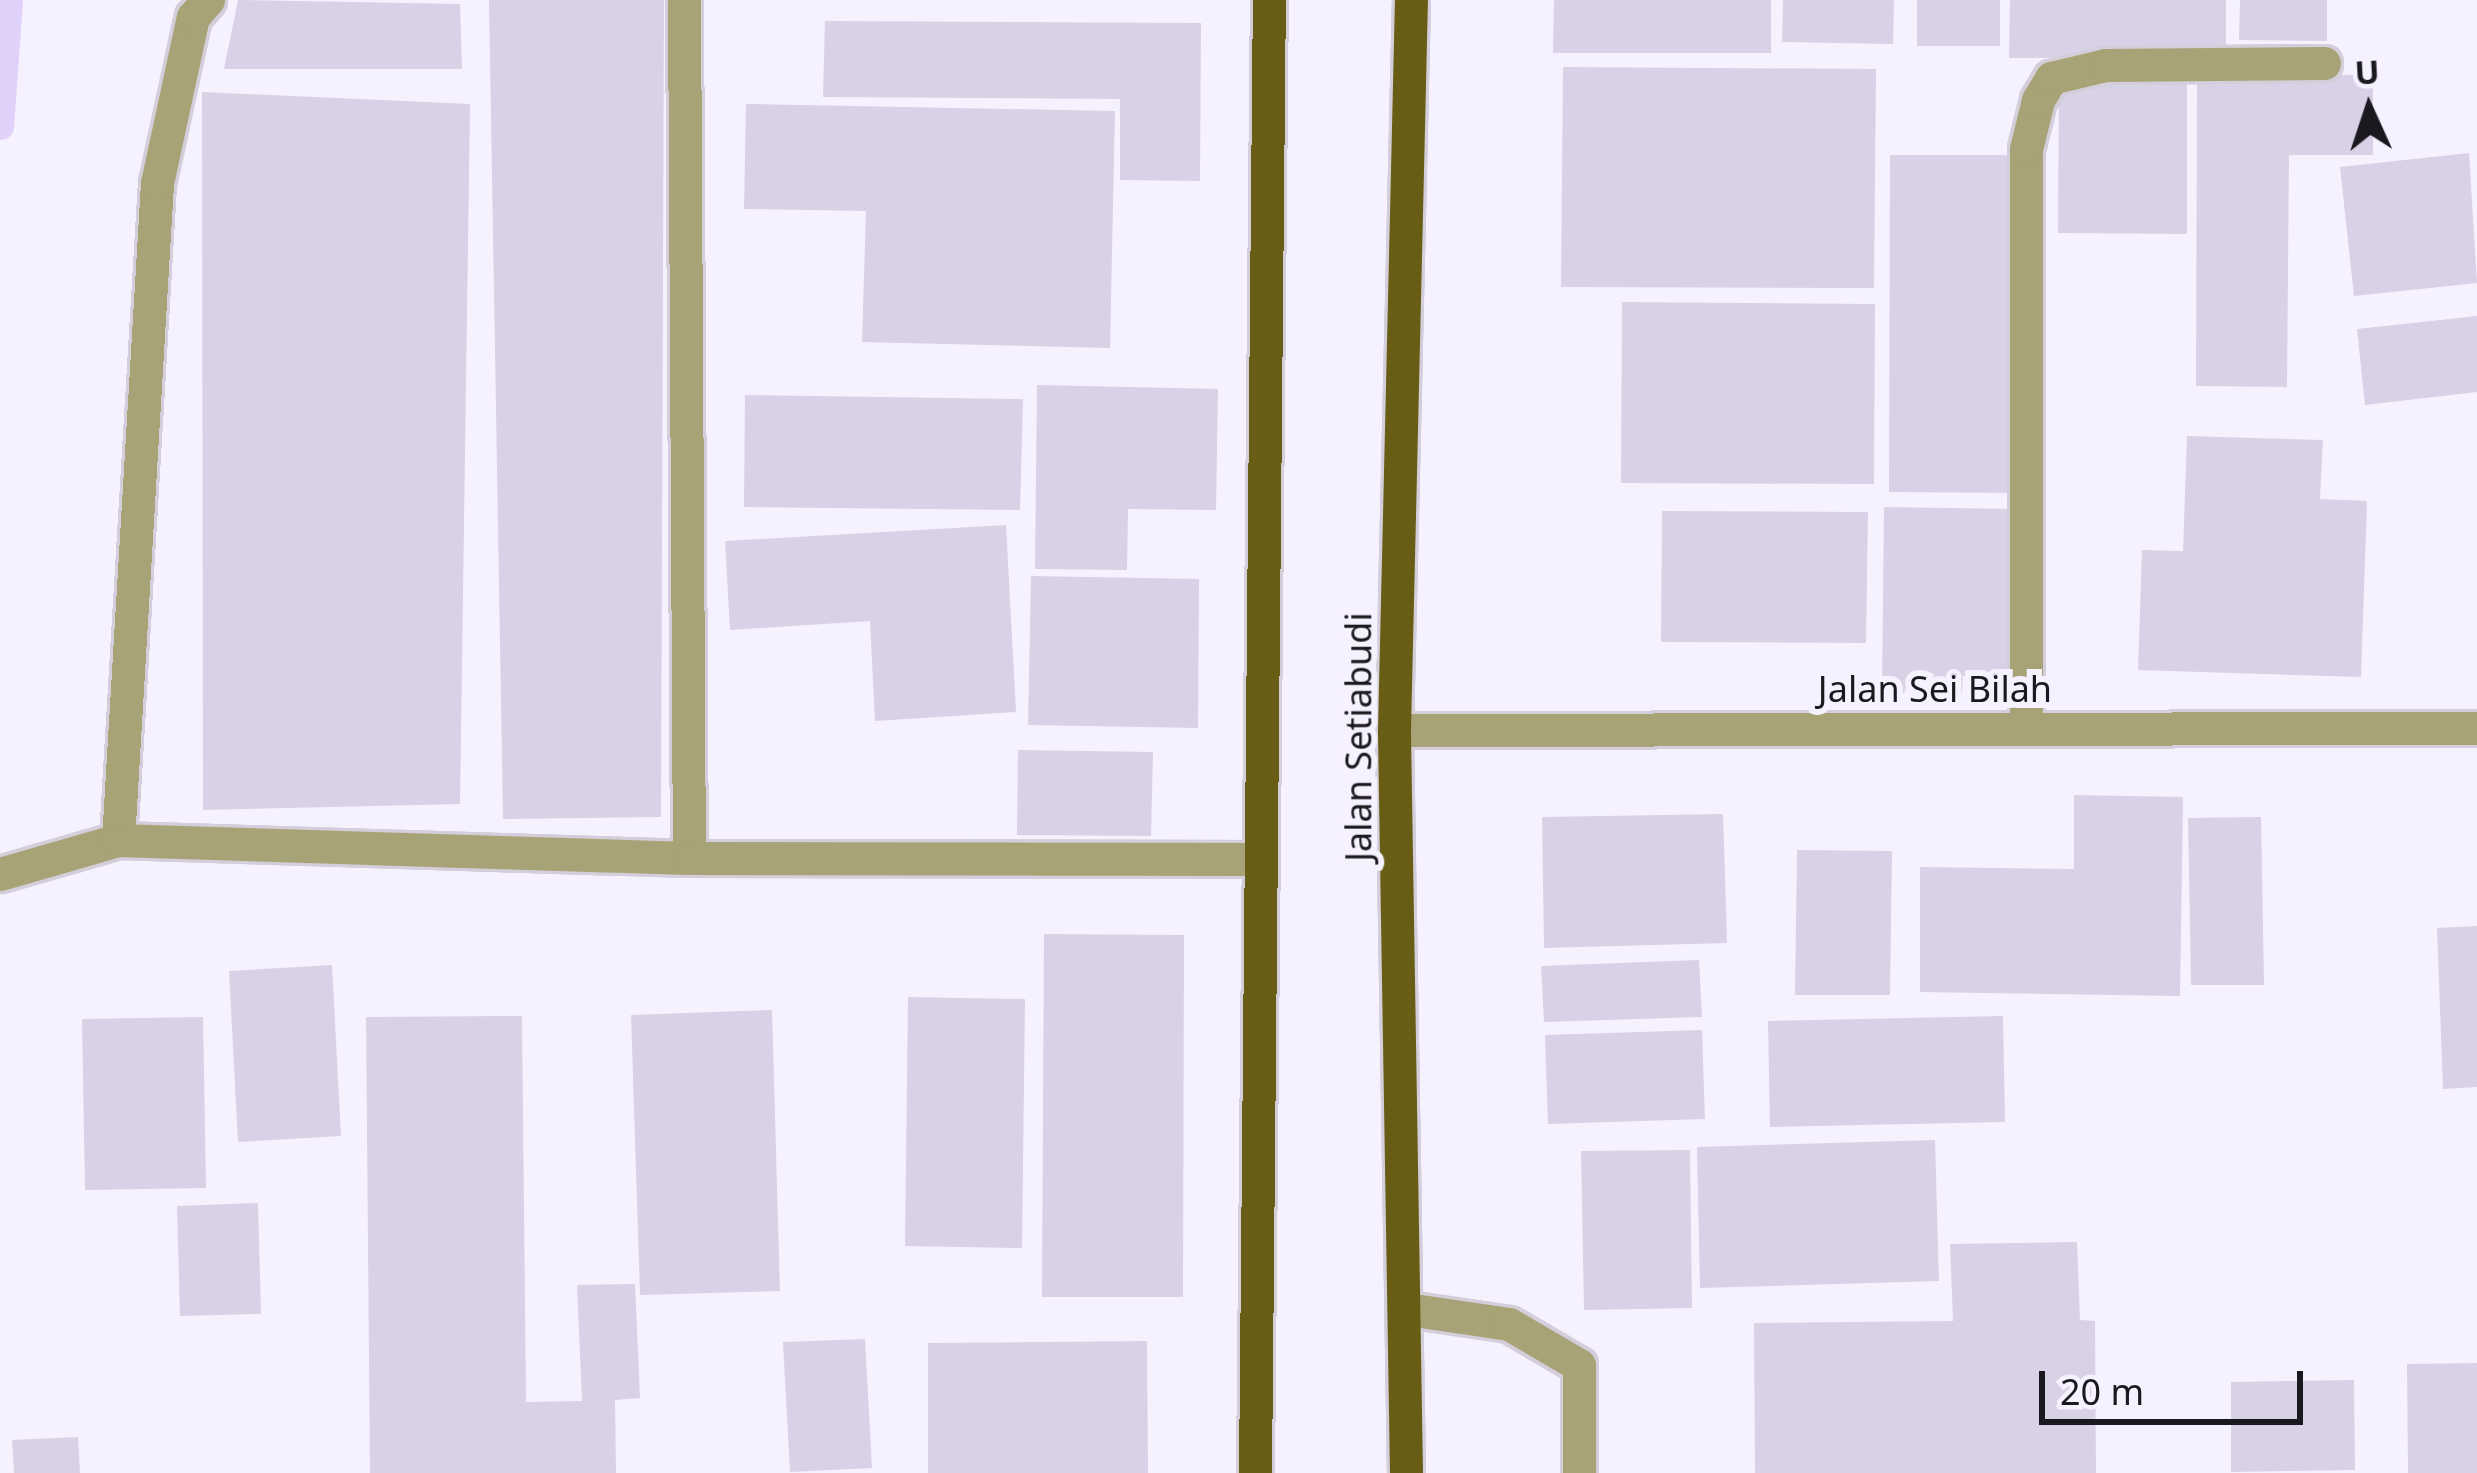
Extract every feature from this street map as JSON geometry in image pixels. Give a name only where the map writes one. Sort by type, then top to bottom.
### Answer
[{"type":"main road","points":[[1255,1473],[1255,859],[1269,0]]},
{"type":"main road","name":"Jalan Setiabudi","points":[[1406,1473],[1407,1309],[1394,730],[1411,0]]},
{"type":"street","points":[[118,839],[157,183],[193,16],[208,0]]},
{"type":"street","points":[[684,1],[689,858]]},
{"type":"street","points":[[2026,728],[2026,149],[2038,100],[2051,78],[2105,65],[2324,63]]},
{"type":"street","name":"Jalan Sei Bilah","points":[[1394,730],[2477,728]]},
{"type":"street","points":[[0,874],[118,839],[689,858],[1255,859]]},
{"type":"street","points":[[1407,1309],[1509,1324],[1580,1365],[1579,1473]]},
{"type":"building","points":[[238,0],[460,4],[462,69],[224,69]]},
{"type":"building","points":[[489,0],[664,0],[661,817],[503,819]]},
{"type":"building","points":[[1554,0],[1771,0],[1771,53],[1553,53]]},
{"type":"building","points":[[1783,0],[1894,0],[1893,44],[1782,42]]},
{"type":"building","points":[[1917,0],[2000,0],[2000,46],[1917,46]]},
{"type":"building","points":[[2010,0],[2226,0],[2226,58],[2009,58]]},
{"type":"building","points":[[2240,0],[2327,0],[2327,41],[2239,40]]},
{"type":"building","points":[[825,21],[1201,23],[1200,181],[1120,180],[1120,99],[823,97]]},
{"type":"building","points":[[1563,67],[1876,69],[1874,288],[1561,287]]},
{"type":"building","points":[[2197,74],[2373,75],[2373,155],[2289,155],[2287,387],[2196,386]]},
{"type":"building","points":[[2059,79],[2187,79],[2187,234],[2058,233]]},
{"type":"building","points":[[202,92],[470,104],[460,804],[203,810]]},
{"type":"building","points":[[746,104],[1115,111],[1110,348],[862,342],[866,211],[744,209]]},
{"type":"building","points":[[2469,153],[2477,283],[2354,296],[2340,167]]},
{"type":"building","points":[[1890,155],[2022,155],[2019,493],[1889,492]]},
{"type":"building","points":[[1622,302],[1875,304],[1874,484],[1621,483]]},
{"type":"building","points":[[2477,316],[2477,392],[2365,405],[2357,329]]},
{"type":"building","points":[[1037,385],[1218,389],[1216,510],[1128,509],[1127,570],[1035,569]]},
{"type":"building","points":[[745,395],[1023,399],[1020,510],[744,507]]},
{"type":"building","points":[[2187,436],[2323,440],[2320,499],[2367,501],[2361,677],[2138,670],[2142,550],[2183,551]]},
{"type":"building","points":[[1884,507],[2014,509],[2014,676],[1963,676],[1962,693],[1882,693]]},
{"type":"building","points":[[1662,511],[1868,512],[1866,643],[1661,642]]},
{"type":"building","points":[[1006,525],[1016,712],[875,721],[870,621],[730,630],[725,541]]},
{"type":"building","points":[[1031,576],[1199,579],[1198,728],[1028,725]]},
{"type":"building","points":[[1018,750],[1153,752],[1151,836],[1017,835]]},
{"type":"building","points":[[2074,795],[2183,797],[2180,996],[1920,992],[1920,867],[2074,869]]},
{"type":"building","points":[[1723,814],[1727,943],[1544,948],[1542,817]]},
{"type":"building","points":[[2261,817],[2264,985],[2191,985],[2188,818]]},
{"type":"building","points":[[1797,850],[1892,851],[1890,995],[1795,995]]},
{"type":"building","points":[[2477,926],[2477,1087],[2443,1089],[2437,928]]},
{"type":"building","points":[[1044,934],[1184,935],[1183,1297],[1042,1297]]},
{"type":"building","points":[[1699,960],[1702,1017],[1544,1022],[1541,966]]},
{"type":"building","points":[[332,965],[341,1136],[238,1142],[229,971]]},
{"type":"building","points":[[908,997],[1025,999],[1022,1248],[905,1246]]},
{"type":"building","points":[[772,1010],[780,1291],[640,1295],[631,1015]]},
{"type":"building","points":[[522,1016],[526,1402],[582,1401],[577,1285],[635,1284],[640,1398],[615,1400],[616,1473],[370,1473],[366,1017]]},
{"type":"building","points":[[2003,1016],[2005,1122],[1770,1127],[1768,1021]]},
{"type":"building","points":[[203,1017],[206,1188],[85,1190],[82,1019]]},
{"type":"building","points":[[1702,1030],[1705,1119],[1548,1124],[1545,1035]]},
{"type":"building","points":[[1935,1140],[1939,1281],[1700,1288],[1697,1147]]},
{"type":"building","points":[[1690,1150],[1692,1308],[1584,1310],[1581,1151]]},
{"type":"building","points":[[258,1203],[261,1314],[180,1316],[177,1206]]},
{"type":"building","points":[[2077,1242],[2080,1320],[2095,1321],[2096,1473],[1755,1473],[1754,1323],[1953,1321],[1950,1244]]},
{"type":"building","points":[[865,1339],[872,1468],[790,1472],[783,1342]]},
{"type":"building","points":[[1147,1341],[1148,1473],[928,1473],[928,1343]]},
{"type":"building","points":[[2477,1363],[2477,1473],[2408,1473],[2407,1364]]},
{"type":"building","points":[[2354,1380],[2355,1470],[2231,1472],[2231,1382]]},
{"type":"building","points":[[78,1437],[80,1473],[14,1473],[12,1440]]},
{"type":"waterway","points":[[0,126],[9,0]]}]
